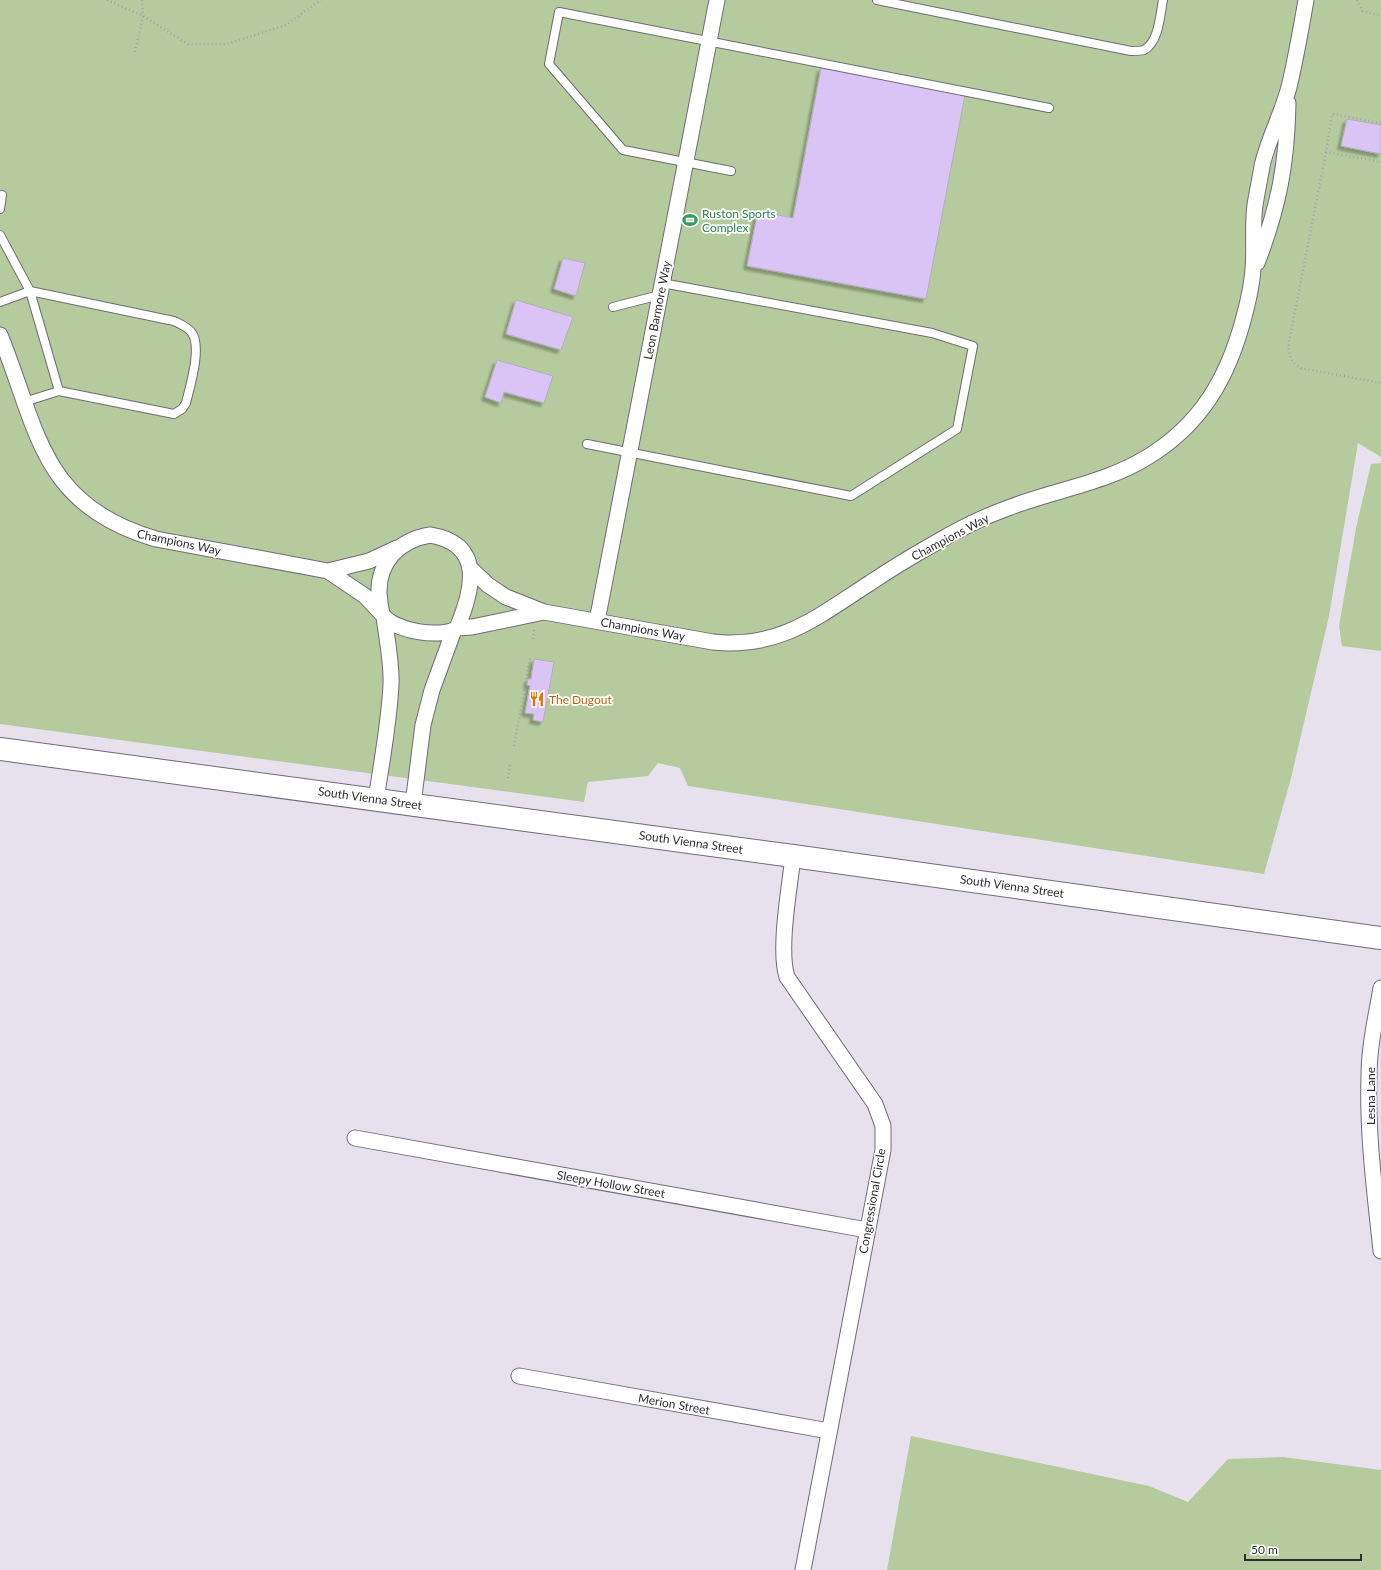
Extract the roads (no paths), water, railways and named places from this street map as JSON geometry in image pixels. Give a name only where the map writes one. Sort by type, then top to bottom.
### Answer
[{"type":"highway","name":"South Vienna Street","points":[[0,749],[793,856],[1381,938]]},
{"type":"street","name":"Leon Barmore Way","points":[[597,621],[717,0]]},
{"type":"street","name":"Champions Way","points":[[1253,271],[1255,206],[1262,170],[1288,88],[1306,0]]},
{"type":"street","name":"Champions Way","points":[[328,571],[369,561],[417,537],[430,535],[440,537],[457,546],[463,552],[472,570],[488,586],[506,597],[544,612],[713,642],[736,644],[767,640],[792,631],[812,621],[891,569],[956,531],[1007,508],[1101,480],[1124,471],[1174,440],[1195,418],[1215,392],[1228,368],[1237,344],[1253,271],[1276,210],[1282,181],[1288,135],[1288,88]]},
{"type":"street","name":"Champions Way","points":[[0,335],[36,438],[48,461],[62,482],[94,511],[132,532],[156,539],[328,571],[365,596],[383,616],[404,629],[418,633],[435,633],[472,627],[505,618],[544,612]]},
{"type":"street","name":"Champions Way","points":[[376,799],[391,685],[390,658],[379,587],[381,575],[386,564],[399,547]]},
{"type":"street","points":[[412,804],[423,725],[432,690],[470,590],[472,570]]},
{"type":"street","name":"Congressional Circle","points":[[793,856],[785,939],[784,964],[787,977],[875,1104],[883,1126],[883,1150],[803,1570]]},
{"type":"street","name":"Lesna Lane","points":[[1381,988],[1373,1030],[1369,1075],[1372,1168],[1381,1251]]},
{"type":"street","name":"Sleepy Hollow Street","points":[[355,1138],[867,1230]]},
{"type":"street","name":"Merion Street","points":[[519,1376],[829,1431]]},
{"type":"lane","points":[[877,0],[1131,51],[1143,50],[1152,44],[1158,28],[1163,0]]},
{"type":"lane","points":[[731,172],[623,150],[549,64],[559,12],[1049,108]]},
{"type":"lane","points":[[0,209],[2,195]]},
{"type":"lane","points":[[0,235],[30,290],[59,391]]},
{"type":"lane","points":[[587,444],[851,496],[957,429],[973,346],[932,333],[661,289],[613,307]]},
{"type":"lane","points":[[0,302],[30,290],[174,321],[185,326],[192,333],[196,356],[186,403],[182,409],[174,414],[59,391],[24,402]]},
{"type":"place","name":"Ruston Sports Complex","points":[[690,220]]},
{"type":"place","name":"The Dugout","points":[[537,699]]}]
